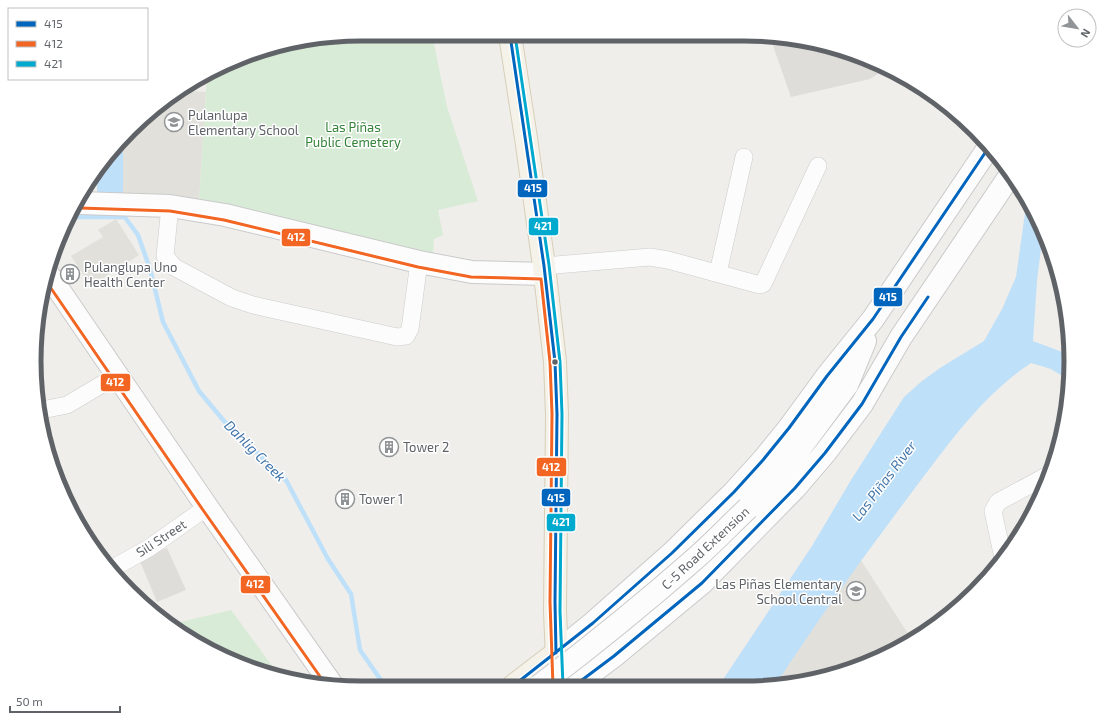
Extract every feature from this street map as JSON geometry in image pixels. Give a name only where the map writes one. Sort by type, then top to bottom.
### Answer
[{"type":"main road","points":[[511,41],[526,138],[555,362],[557,414],[555,595],[558,681]]},
{"type":"main road","name":"C-5 Road Extension","points":[[520,681],[593,623],[672,553],[734,492],[763,460],[789,428],[827,376],[873,319],[986,151]]},
{"type":"main road","name":"C-5 Road Extension","points":[[581,681],[614,656],[702,583],[795,488],[825,453],[862,404],[901,337],[1007,179]]},
{"type":"main road","points":[[83,202],[170,206],[225,215],[419,262],[472,272],[544,270]]},
{"type":"main road","points":[[52,279],[116,376],[328,679]]},
{"type":"main road","name":"C-5 Road Extension","points":[[847,385],[873,319]]},
{"type":"main road","name":"C-5 Road Extension","points":[[545,681],[647,601],[698,556],[748,508],[798,451],[847,385],[901,337]]},
{"type":"street","points":[[718,273],[744,157]]},
{"type":"street","points":[[544,270],[650,257],[668,260],[760,285],[762,284],[818,166]]},
{"type":"street","points":[[170,206],[165,256],[174,267],[232,298],[374,332],[397,337],[406,336],[410,329],[412,319],[419,262]]},
{"type":"street","points":[[45,409],[67,405],[116,376]]},
{"type":"street","points":[[1002,551],[993,511],[995,506],[998,502],[1042,478]]},
{"type":"street","name":"Sili Street","points":[[116,567],[149,548],[207,507]]},
{"type":"shaded area","points":[[772,43],[806,47],[827,52],[847,58],[881,72],[870,79],[791,97]]},
{"type":"shaded area","name":"Pulanlupa Elementary School","points":[[190,91],[206,92],[199,201],[114,193],[113,158],[120,150],[150,120],[183,95]]},
{"type":"shaded area","points":[[116,219],[139,255],[91,286],[71,256],[103,237],[98,230]]},
{"type":"shaded area","points":[[167,548],[186,590],[157,602],[139,559]]},
{"type":"shaded area","name":"Las Piñas Elementary School Central","points":[[857,554],[909,635],[886,648],[847,664],[806,675],[771,679]]},
{"type":"green space","name":"Las Piñas Public Cemetery","points":[[361,41],[433,41],[447,107],[478,201],[438,210],[443,235],[434,239],[433,255],[245,208],[199,201],[207,81],[239,65],[258,58],[299,47]]},
{"type":"green space","points":[[231,610],[274,669],[239,657],[219,648],[177,623]]},
{"type":"water","name":"Las Piñas River","points":[[1026,209],[1042,243],[1037,281],[1033,341],[1064,353],[1063,376],[1051,369],[1031,363],[1013,376],[981,406],[952,439],[877,539],[808,636],[780,679],[722,681],[812,546],[851,480],[904,397],[940,368],[984,341],[1002,309],[1016,277]]},
{"type":"waterway","name":"Dahlig Creek","points":[[110,162],[110,189]]},
{"type":"waterway","name":"Dahlig Creek","points":[[121,212],[138,235],[150,269],[163,322],[199,391],[224,421],[286,480],[328,559],[351,594],[360,650],[382,681]]},
{"type":"waterway","name":"Dahlig Creek","points":[[75,217],[124,217]]},
{"type":"transit line","name":"415","points":[[511,41],[544,266],[555,362],[557,414],[555,602],[556,653]]},
{"type":"transit line","name":"421","points":[[516,41],[549,265],[560,362],[562,414],[560,611],[563,681]]},
{"type":"transit line","name":"415","points":[[519,681],[593,623],[672,553],[734,492],[763,460],[789,428],[827,376],[873,319],[986,151]]},
{"type":"transit line","name":"412","points":[[80,208],[170,211],[224,220],[418,267],[471,277],[541,279],[550,362],[552,414],[550,602],[553,681]]},
{"type":"transit line","name":"412","points":[[50,287],[203,510],[321,678]]},
{"type":"transit line","name":"415","points":[[581,681],[614,656],[702,583],[795,488],[825,453],[862,404],[901,337],[928,297]]},
{"type":"place","name":"Pulanlupa Elementary School","points":[[174,122]]},
{"type":"place","name":"Pulanglupa Uno Health Center","points":[[70,274]]},
{"type":"place","name":"Tower 2","points":[[389,447]]},
{"type":"place","name":"Tower 1","points":[[345,499]]},
{"type":"place","name":"Las Piñas Elementary School Central","points":[[856,591]]}]
